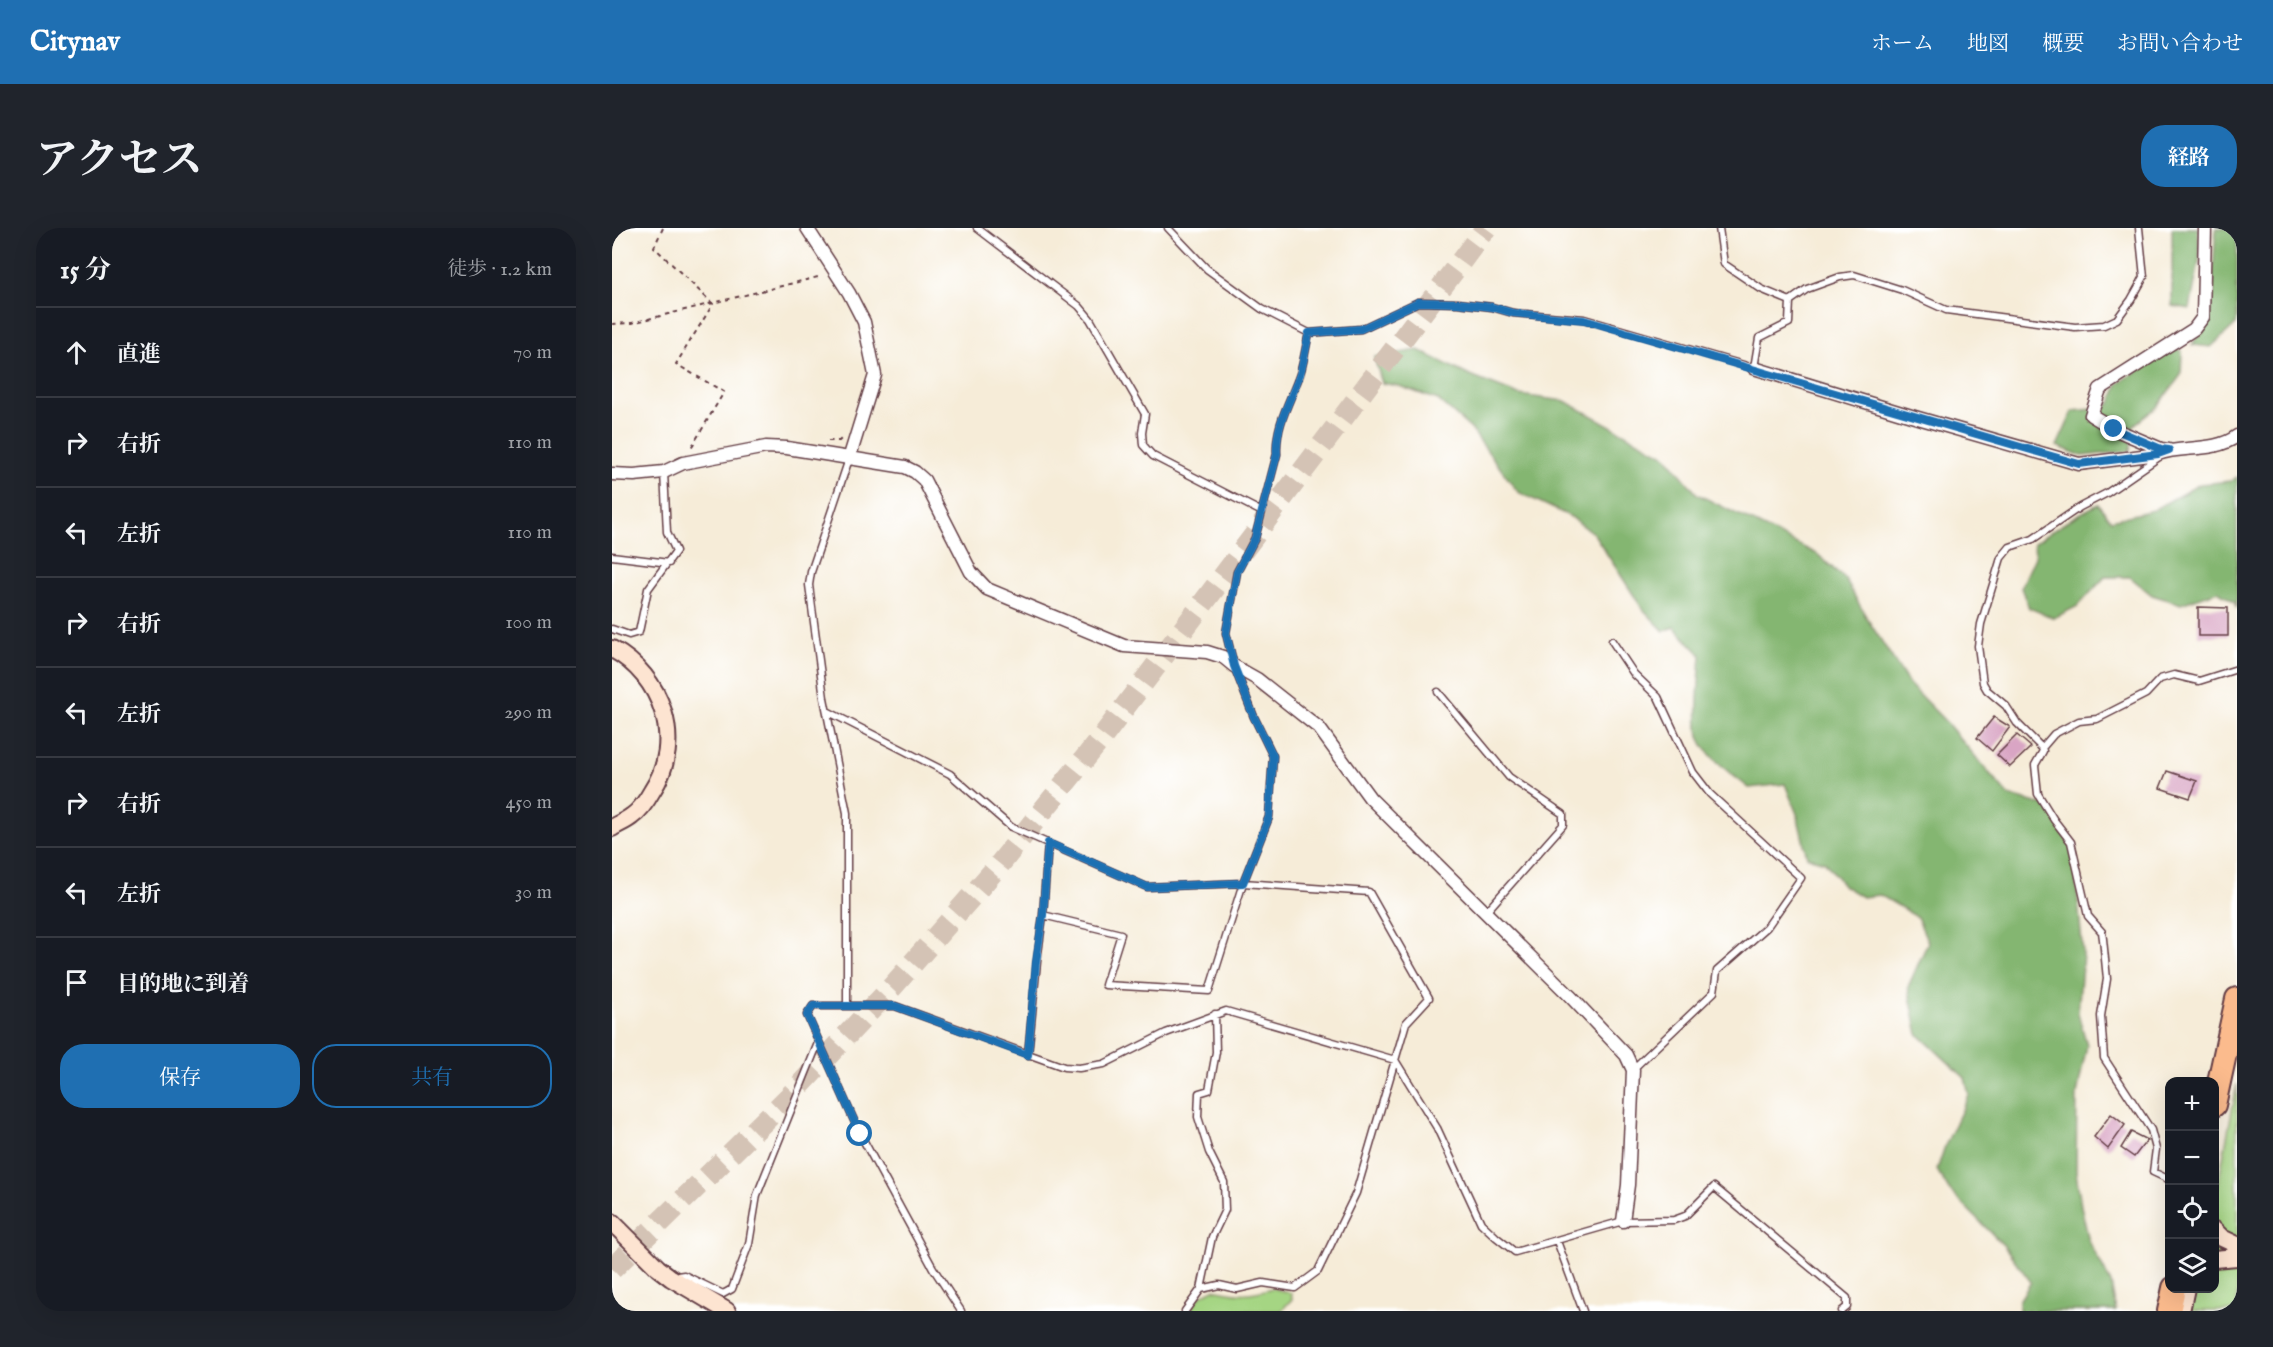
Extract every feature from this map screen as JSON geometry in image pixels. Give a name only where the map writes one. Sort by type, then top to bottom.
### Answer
[{"type":"highway","points":[[2219,1087],[2233,1038],[2237,999]]},
{"type":"highway","points":[[2169,1311],[2173,1293]]},
{"type":"street","points":[[807,228],[849,293],[864,322],[875,375],[849,459]]},
{"type":"street","points":[[2205,228],[2203,317],[2194,329],[2100,389],[2091,415],[2114,429],[2161,449],[2215,446],[2237,436]]},
{"type":"street","points":[[1754,368],[2079,464],[2158,454],[2169,450]]},
{"type":"street","points":[[612,474],[634,475],[664,472],[683,463],[766,447],[787,448],[905,467],[924,480],[970,572],[987,589],[1124,646],[1207,652],[1223,657],[1257,679],[1319,728],[1370,798],[1626,1055],[1633,1070],[1628,1185],[1623,1221]]},
{"type":"street","points":[[612,649],[625,656],[641,670],[652,685],[662,706],[668,728],[668,750],[661,777],[645,803],[632,816],[612,828]]},
{"type":"street","points":[[612,1222],[658,1268],[727,1311]]},
{"type":"street","points":[[2219,1235],[2237,1245]]},
{"type":"street","points":[[2219,1248],[2237,1251]]},
{"type":"street","points":[[2219,1258],[2237,1257]]},
{"type":"street","points":[[2181,1311],[2185,1293]]},
{"type":"lane","points":[[977,228],[1079,306],[1090,319],[1145,414],[1142,433],[1146,451],[1262,512]]},
{"type":"lane","points":[[1168,228],[1207,269],[1262,309],[1309,333],[1361,329],[1418,302],[1458,303],[1492,307],[1513,313],[1584,320],[1754,368],[1759,338],[1789,323],[1790,301]]},
{"type":"lane","points":[[1719,228],[1724,264],[1761,289],[1790,301]]},
{"type":"lane","points":[[1790,301],[1807,289],[1840,277],[1854,275],[1902,290],[1946,310],[2075,327],[2104,325],[2117,319],[2132,300],[2144,277],[2139,228]]},
{"type":"lane","points":[[1043,915],[1121,934],[1105,985],[1209,991],[1243,883],[1269,817],[1273,756],[1254,717],[1234,666],[1226,633],[1237,572],[1255,538],[1277,454],[1276,444],[1285,408],[1300,374],[1309,333]]},
{"type":"lane","points":[[2043,750],[1983,683],[1978,646],[1981,624],[2001,558],[2010,547],[2033,539],[2080,507],[2108,493],[2169,450]]},
{"type":"lane","points":[[847,1006],[847,813],[827,711],[809,585],[811,572],[849,459]]},
{"type":"lane","points":[[612,630],[629,634],[639,632],[648,589],[676,551],[667,532],[664,472]]},
{"type":"lane","points":[[612,556],[669,563]]},
{"type":"lane","points":[[1612,641],[1634,674],[1658,697],[1693,772],[1710,794],[1801,878],[1767,927],[1717,971],[1714,992],[1633,1070]]},
{"type":"lane","points":[[2165,1178],[2153,1172],[2156,1149],[2151,1130],[2104,1058],[2101,1016],[2107,979],[2102,932],[2088,916],[2071,842],[2038,794],[2035,765],[2054,734],[2079,721],[2097,718],[2146,694],[2160,679],[2174,675],[2199,681],[2237,669]]},
{"type":"lane","points":[[1438,692],[1509,777],[1563,814],[1563,825],[1485,913]]},
{"type":"lane","points":[[827,711],[950,774],[1011,827],[1147,887],[1243,883],[1369,892],[1429,998],[1406,1023],[1356,1193],[1318,1271],[1295,1288],[1263,1283],[1238,1289],[1219,1286],[1201,1289]]},
{"type":"lane","points":[[1028,1055],[1048,843]]},
{"type":"lane","points":[[961,1311],[933,1268],[860,1134],[807,1015],[813,1006],[895,1006],[1064,1067],[1079,1068],[1104,1064],[1166,1033],[1226,1011],[1395,1060],[1437,1128],[1481,1223],[1515,1252],[1623,1221],[1674,1220],[1685,1216],[1714,1187],[1847,1298],[1847,1307],[1842,1311]]},
{"type":"lane","points":[[1185,1311],[1201,1289],[1212,1238],[1225,1210],[1224,1182],[1209,1152],[1198,1116],[1199,1093],[1209,1090],[1216,1052],[1215,1014]]},
{"type":"lane","points":[[670,1277],[684,1275],[723,1294],[732,1289],[749,1244],[757,1195],[818,1043]]},
{"type":"lane","points":[[1557,1241],[1583,1311]]},
{"type":"path","points":[[663,228],[654,247],[713,304]]},
{"type":"path","points":[[612,324],[632,323],[828,274]]},
{"type":"path","points":[[700,450],[689,451],[724,392],[676,364],[713,304]]},
{"type":"path","points":[[827,441],[839,441],[844,436]]},
{"type":"green space","points":[[2172,228],[2198,228],[2200,256],[2190,309],[2172,306]]},
{"type":"green space","points":[[2216,228],[2237,228],[2236,324],[2211,347],[2192,345],[2210,317]]},
{"type":"green space","points":[[2171,348],[2182,351],[2181,375],[2157,407],[2134,425],[2130,451],[2082,456],[2057,446],[2073,411],[2104,408],[2111,403],[2118,384]]},
{"type":"green space","points":[[1418,350],[1468,375],[1519,395],[1565,401],[1666,456],[1697,494],[1817,554],[1845,579],[1909,684],[1946,722],[2008,795],[2046,806],[2073,847],[2083,954],[2078,1013],[2087,1045],[2077,1094],[2076,1172],[2089,1241],[2111,1283],[2116,1311],[2019,1311],[2019,1301],[2031,1282],[2004,1246],[1949,1190],[1937,1170],[1945,1146],[1969,1095],[1965,1078],[1918,1034],[1908,987],[1928,942],[1917,917],[1880,895],[1862,897],[1844,886],[1825,862],[1807,857],[1797,814],[1785,784],[1749,788],[1709,753],[1700,739],[1697,722],[1701,655],[1674,627],[1664,631],[1642,608],[1594,534],[1571,517],[1518,492],[1471,429],[1438,400],[1399,386],[1382,383],[1374,357]]},
{"type":"green space","points":[[2237,477],[2237,609],[2235,602],[2218,591],[2181,604],[2152,595],[2130,577],[2105,577],[2078,606],[2054,618],[2029,608],[2021,588],[2035,557],[2034,543],[2074,517],[2098,504],[2111,520],[2153,510],[2200,484],[2231,481]]},
{"type":"green space","points":[[2237,1084],[2237,1311],[2190,1311],[2194,1293],[2219,1293],[2219,1179]]},
{"type":"green space","points":[[1272,1288],[1291,1293],[1292,1299],[1281,1311],[1190,1311],[1200,1296],[1214,1289],[1243,1293]]},
{"type":"building","points":[[2198,607],[2228,608],[2228,636],[2198,636]]},
{"type":"building","points":[[1994,717],[2010,727],[1992,751],[1977,738]]},
{"type":"building","points":[[2017,735],[2031,747],[2010,767],[1997,755]]},
{"type":"building","points":[[2167,771],[2197,781],[2190,798],[2160,788]]},
{"type":"building","points":[[2111,1114],[2125,1125],[2108,1149],[2094,1137]]},
{"type":"building","points":[[2131,1132],[2147,1140],[2134,1157],[2121,1148]]},
{"type":"tunnel","points":[[612,1269],[788,1098],[893,986],[999,865],[1103,736],[1486,228]]},
{"type":"route","points":[[860,1134],[807,1015],[813,1006],[895,1006],[1028,1055],[1048,843],[1147,887],[1243,883],[1269,817],[1273,756],[1254,717],[1234,666],[1226,633],[1237,572],[1255,538],[1277,454],[1276,444],[1285,408],[1300,374],[1309,333],[1361,329],[1418,302],[1492,307],[1513,313],[1584,320],[2079,464],[2158,454],[2169,450],[2161,449],[2114,429]]}]
